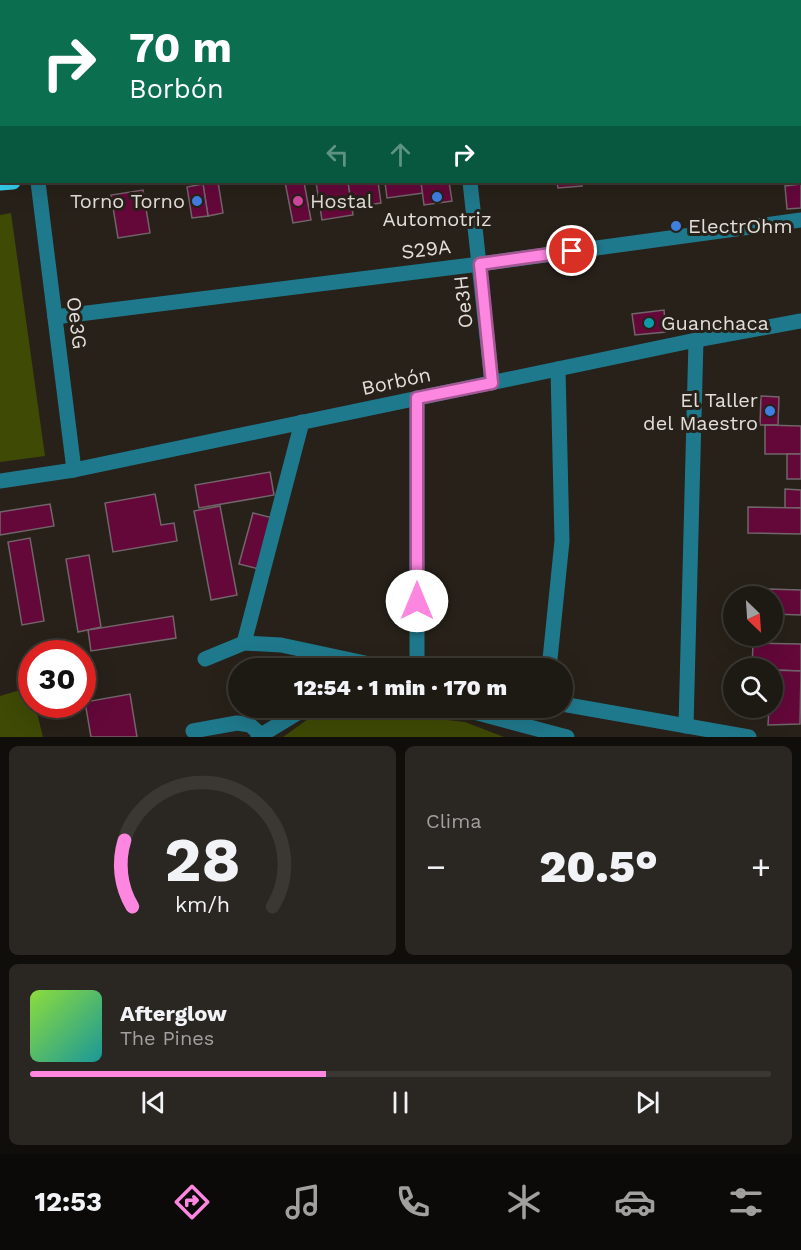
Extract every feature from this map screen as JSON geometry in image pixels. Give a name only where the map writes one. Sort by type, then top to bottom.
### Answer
[{"type":"street","name":"Oe3G","points":[[38,183],[74,470]]},
{"type":"street","name":"Oe3H","points":[[470,183],[492,383]]},
{"type":"street","name":"S29A","points":[[55,316],[480,264],[801,220]]},
{"type":"street","name":"Borbón","points":[[0,481],[74,470],[696,340],[801,321]]},
{"type":"street","points":[[686,726],[696,340]]},
{"type":"street","points":[[550,658],[562,541],[558,369]]},
{"type":"street","points":[[417,398],[417,658]]},
{"type":"street","points":[[244,643],[302,422]]},
{"type":"street","points":[[205,659],[244,643],[281,645],[342,658]]},
{"type":"street","points":[[573,706],[749,737]]},
{"type":"street","points":[[193,731],[237,723],[250,725],[259,736],[289,718]]},
{"type":"street","points":[[496,718],[567,737]]},
{"type":"green space","points":[[11,213],[45,456],[0,462],[0,215]]},
{"type":"green space","points":[[18,691],[18,718],[38,718],[43,737],[0,737],[0,696]]},
{"type":"green space","points":[[310,718],[429,718],[465,722],[504,737],[283,737]]},
{"type":"building","points":[[218,183],[223,213],[208,216],[203,184]]},
{"type":"building","name":"Hostal","points":[[285,183],[304,183],[311,220],[293,223]]},
{"type":"building","points":[[316,183],[348,183],[353,215],[322,220]]},
{"type":"building","points":[[348,183],[378,183],[381,203],[352,207]]},
{"type":"building","points":[[385,183],[421,183],[423,193],[387,198]]},
{"type":"building","name":"Automotriz","points":[[421,183],[449,183],[452,201],[424,205]]},
{"type":"building","points":[[557,183],[582,183],[582,186],[558,188]]},
{"type":"building","name":"Torno Torno","points":[[203,184],[208,216],[192,218],[187,187]]},
{"type":"building","points":[[801,184],[801,208],[787,209],[785,186]]},
{"type":"building","points":[[143,190],[150,233],[118,238],[111,195]]},
{"type":"building","name":"Guanchaca","points":[[664,310],[666,332],[635,335],[632,314]]},
{"type":"building","name":"El Taller del Maestro","points":[[761,396],[779,397],[778,425],[760,425]]},
{"type":"building","points":[[765,425],[801,426],[801,454],[765,454]]},
{"type":"building","points":[[787,454],[801,454],[801,479],[787,479]]},
{"type":"building","points":[[270,472],[274,495],[199,508],[195,485]]},
{"type":"building","points":[[785,489],[801,490],[801,508],[785,508]]},
{"type":"building","points":[[155,494],[161,525],[174,523],[177,541],[113,552],[105,503]]},
{"type":"building","points":[[50,504],[54,526],[0,535],[0,512]]},
{"type":"building","points":[[220,506],[237,595],[211,600],[194,511]]},
{"type":"building","points":[[748,507],[801,508],[801,534],[748,533]]},
{"type":"building","points":[[253,513],[273,518],[259,569],[239,564]]},
{"type":"building","points":[[30,538],[44,621],[22,625],[8,542]]},
{"type":"building","points":[[89,555],[101,627],[78,632],[66,559]]},
{"type":"building","points":[[783,589],[801,590],[801,615],[783,614]]},
{"type":"building","points":[[173,616],[176,638],[96,650],[96,640],[89,640],[88,630]]},
{"type":"building","points":[[801,644],[801,671],[783,670],[783,658],[752,658],[753,646]]},
{"type":"building","points":[[783,670],[801,671],[800,724],[768,725],[768,718],[783,718]]},
{"type":"building","points":[[130,694],[137,737],[91,737],[88,718],[96,718],[96,700]]},
{"type":"place","name":"Automotriz","points":[[437,197]]},
{"type":"place","name":"Torno Torno","points":[[197,201]]},
{"type":"place","name":"Hostal","points":[[298,201]]},
{"type":"place","name":"ElectrOhm","points":[[676,226]]},
{"type":"place","name":"Guanchaca","points":[[649,323]]},
{"type":"place","name":"El Taller del Maestro","points":[[770,411]]},
{"type":"route","points":[[417,601],[417,398],[492,383],[480,264],[572,251]]}]
